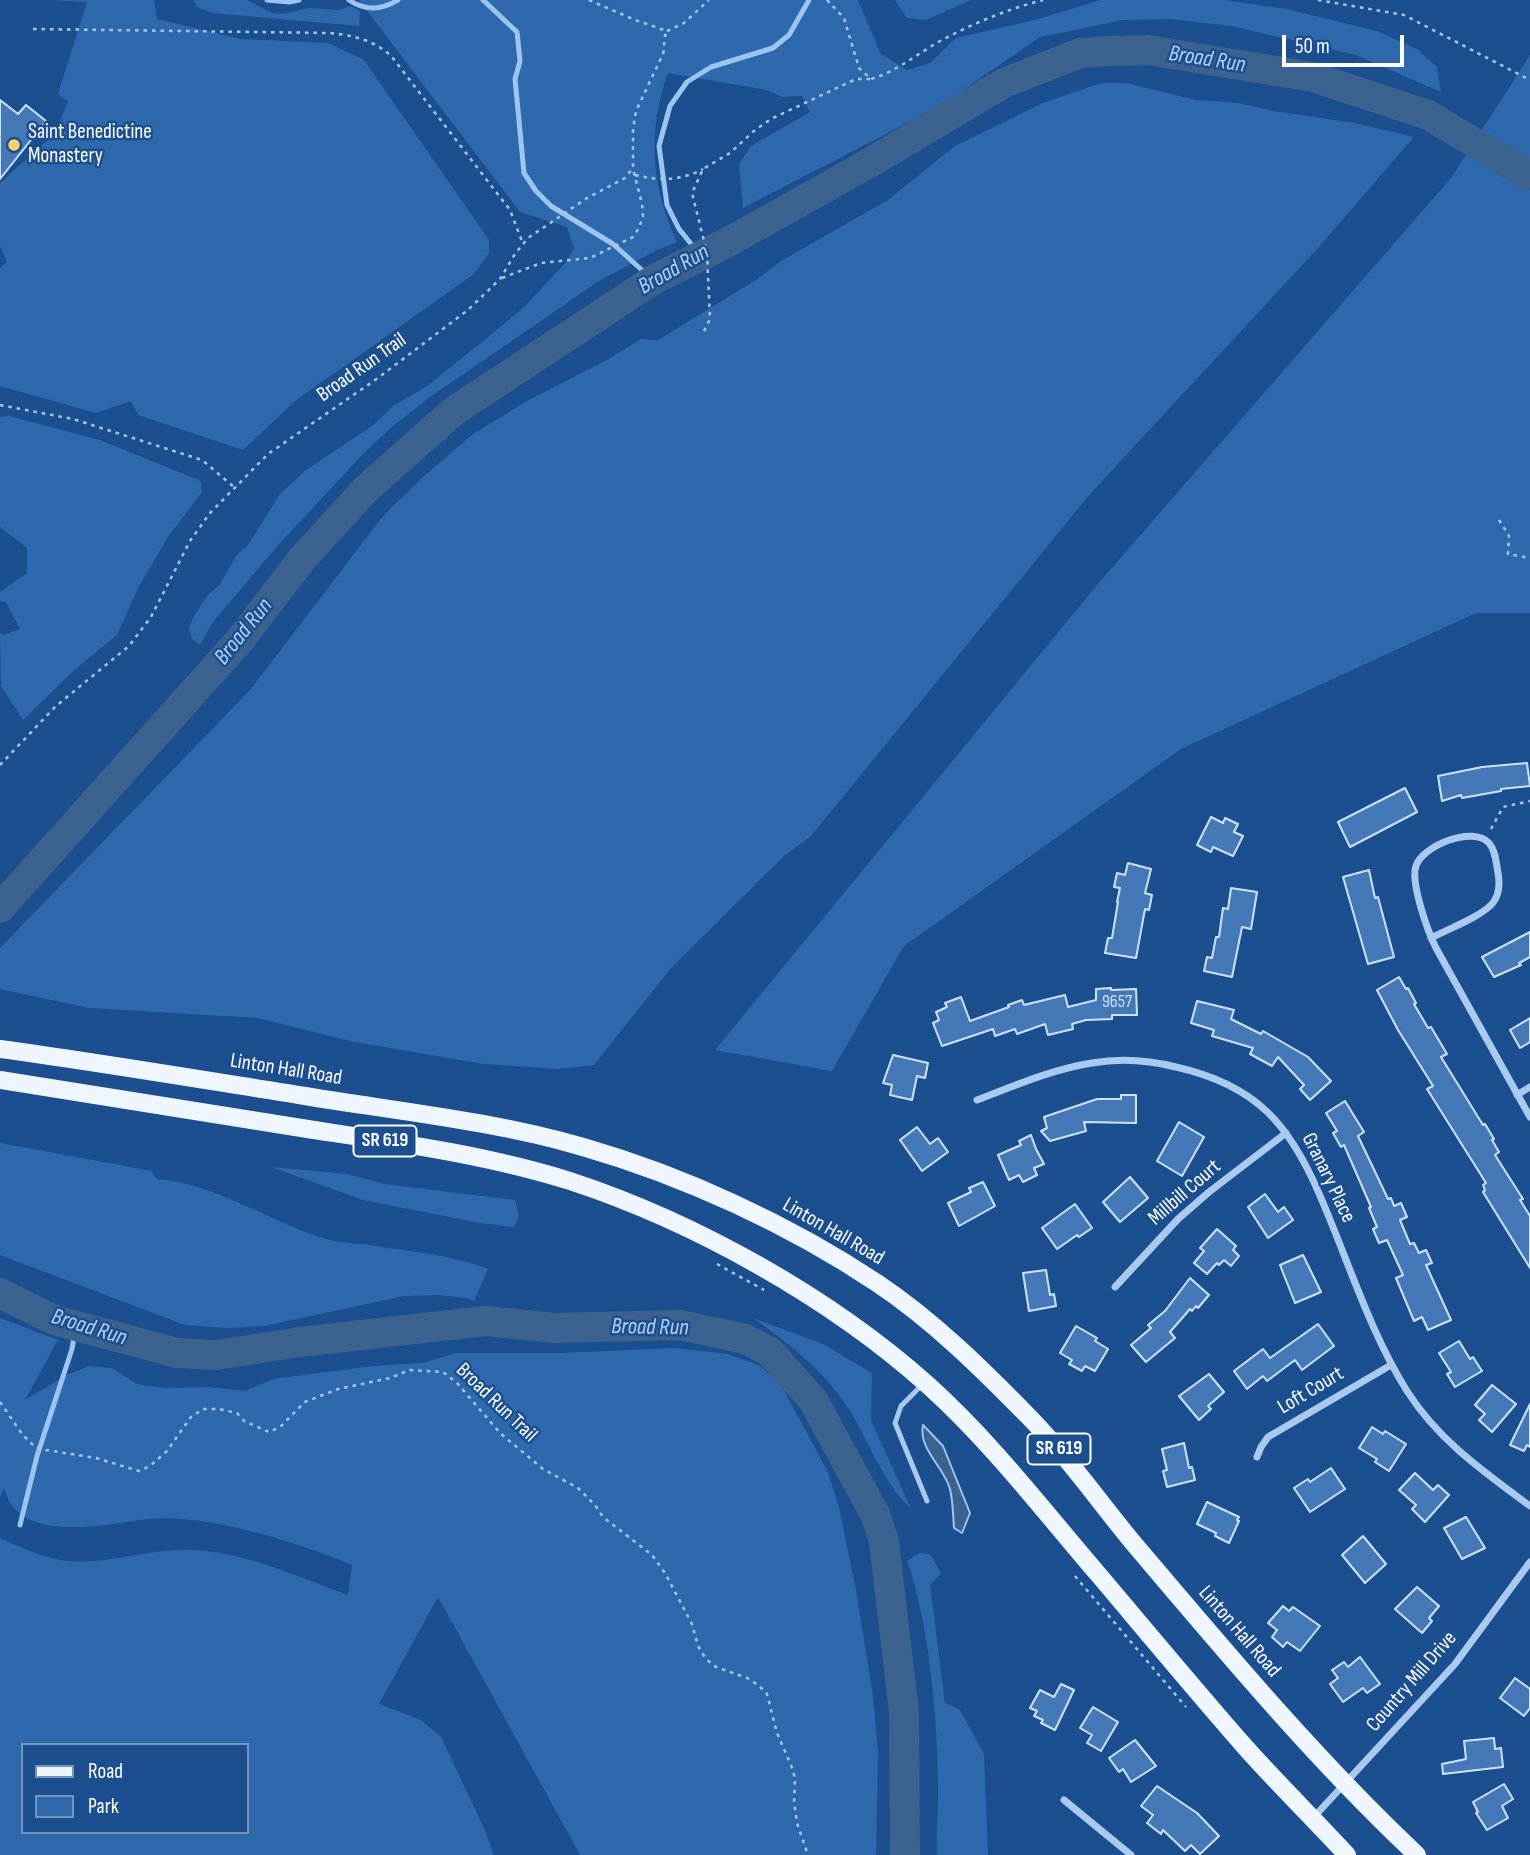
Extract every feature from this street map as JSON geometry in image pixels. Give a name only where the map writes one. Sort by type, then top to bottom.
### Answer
[{"type":"main road","name":"Linton Hall Road","points":[[0,1049],[517,1132],[582,1146],[641,1167],[772,1222],[852,1266],[905,1303],[962,1352],[1057,1446],[1121,1529],[1245,1675],[1345,1783],[1417,1855]]},
{"type":"main road","name":"SR 619","points":[[0,1080],[437,1148],[570,1181],[696,1232],[753,1264],[850,1324],[925,1382],[1007,1464],[1238,1739],[1347,1855]]},
{"type":"street","points":[[1431,938],[1487,908],[1497,895],[1499,884],[1494,852],[1485,840],[1471,834],[1463,835],[1425,853],[1420,858],[1414,874],[1431,938],[1530,1117]]},
{"type":"street","name":"Granary Place","points":[[977,1100],[1059,1070],[1091,1063],[1138,1060],[1196,1072],[1230,1084],[1253,1099],[1286,1133],[1320,1195],[1391,1365],[1425,1417],[1453,1447],[1530,1506]]},
{"type":"street","points":[[1517,1095],[1530,1087]]},
{"type":"street","name":"Millbill Court","points":[[1115,1287],[1178,1219],[1286,1133]]},
{"type":"street","name":"Loft Court","points":[[1258,1457],[1268,1437],[1391,1365]]},
{"type":"street","name":"Country Mill Drive","points":[[1312,1818],[1455,1664],[1530,1562]]},
{"type":"street","points":[[1064,1800],[1131,1855]]},
{"type":"lane","points":[[925,1382],[901,1406],[895,1423],[927,1501]]},
{"type":"path","points":[[589,0],[667,31]]},
{"type":"path","points":[[500,279],[541,263],[590,258],[633,237],[643,216],[633,168],[636,111],[663,54],[667,31],[684,23],[709,0]]},
{"type":"path","points":[[827,0],[844,18],[859,68],[871,79]]},
{"type":"path","points":[[635,175],[653,180],[685,178],[730,153],[754,130],[771,120],[856,79],[871,79],[887,74],[940,40],[975,24],[1043,0]]},
{"type":"path","points":[[1318,0],[1404,15],[1530,80]]},
{"type":"path","points":[[33,29],[330,33],[344,34],[375,45],[393,57],[510,210],[523,244]]},
{"type":"path","name":"Broad Run Trail","points":[[0,765],[56,706],[129,646],[151,617],[190,541],[210,513],[268,454],[378,378],[468,310],[500,279],[523,244],[587,198],[616,184],[631,173],[633,168]]},
{"type":"path","points":[[703,169],[692,193],[707,253],[710,319],[704,331]]},
{"type":"path","points":[[0,405],[73,419],[202,460],[234,487]]},
{"type":"path","points":[[1499,520],[1509,536],[1508,554],[1530,558]]},
{"type":"path","points":[[1485,840],[1503,807],[1530,801]]},
{"type":"path","points":[[709,1260],[766,1291]]},
{"type":"path","name":"Broad Run Trail","points":[[0,1402],[22,1434],[34,1446],[139,1471],[150,1466],[167,1451],[191,1417],[203,1409],[237,1413],[244,1421],[269,1432],[280,1427],[305,1402],[323,1394],[390,1378],[410,1370],[443,1372],[457,1382],[500,1433],[543,1469],[578,1488],[603,1517],[652,1555],[665,1573],[692,1624],[698,1646],[706,1660],[758,1685],[767,1694],[777,1733],[796,1780],[796,1823],[808,1855]]},
{"type":"path","points":[[1071,1570],[1194,1715]]},
{"type":"green space","points":[[48,0],[154,0],[157,19],[241,39],[328,43],[364,60],[489,240],[489,253],[474,274],[295,401],[243,450],[138,415],[131,401],[96,413],[0,386],[0,268],[7,262],[0,246],[0,183],[54,134],[68,102],[58,94],[87,2]]},
{"type":"green space","points":[[193,0],[247,0],[272,13],[284,14],[308,8],[338,10],[351,6],[360,11],[359,26],[212,13],[197,7]]},
{"type":"green space","points":[[359,0],[858,0],[881,54],[907,70],[930,63],[956,38],[1035,20],[1100,0],[1224,0],[1287,9],[1377,31],[1417,49],[1437,67],[1441,92],[1356,55],[1231,26],[1170,19],[1123,20],[1040,37],[940,106],[743,208],[739,164],[751,146],[810,112],[802,96],[782,97],[767,90],[668,73],[657,116],[655,158],[662,200],[677,242],[599,281],[430,397],[392,427],[279,544],[213,622],[200,645],[192,639],[189,628],[194,616],[207,596],[220,584],[236,556],[248,545],[280,494],[306,470],[372,426],[393,406],[427,386],[524,307],[568,260],[574,248],[567,227],[520,212]]},
{"type":"green space","points":[[895,0],[971,0],[926,20],[907,18]]},
{"type":"green space","points":[[1530,55],[1530,613],[1476,613],[1181,749],[904,946],[832,1071],[715,1050],[1097,585],[1451,178]]},
{"type":"green space","points":[[1101,83],[1126,83],[1196,100],[1239,103],[1273,111],[1355,123],[1414,137],[1318,248],[1090,494],[811,836],[784,856],[671,968],[594,1065],[559,1069],[483,1064],[350,1041],[258,1018],[89,1008],[0,989],[0,948],[250,690],[383,516],[473,434],[527,401],[605,361],[641,339],[658,340],[756,280],[781,261],[888,200],[955,146],[1043,103]]},
{"type":"green space","points":[[9,416],[100,440],[201,481],[202,492],[168,537],[139,586],[117,635],[73,671],[23,720],[1,686],[0,633],[4,635],[20,629],[6,602],[0,601],[0,592],[27,573],[27,548],[0,527],[0,417]]},
{"type":"green space","points":[[0,1143],[152,1171],[156,1179],[199,1187],[326,1239],[445,1257],[488,1269],[474,1301],[438,1295],[404,1296],[264,1326],[227,1328],[185,1325],[0,1255]]},
{"type":"green space","points":[[271,1167],[347,1174],[384,1184],[515,1200],[519,1216],[514,1227],[363,1200]]},
{"type":"green space","points":[[0,1318],[58,1340],[25,1400],[65,1376],[88,1366],[112,1368],[137,1384],[163,1388],[210,1387],[246,1391],[273,1379],[373,1366],[423,1363],[456,1353],[559,1353],[676,1348],[727,1354],[759,1365],[780,1383],[828,1472],[839,1508],[856,1590],[873,1696],[878,1753],[876,1855],[580,1855],[438,1597],[379,1704],[421,1720],[441,1737],[494,1855],[0,1855],[0,1538],[61,1560],[93,1561],[177,1550],[214,1552],[273,1567],[348,1595],[352,1565],[281,1539],[200,1521],[162,1518],[88,1527],[45,1525],[27,1518],[13,1506],[4,1488],[0,1498]]},
{"type":"green space","points":[[753,1318],[823,1344],[872,1373],[871,1420],[911,1509],[891,1486],[837,1392],[804,1357]]},
{"type":"green space","points":[[919,1553],[930,1554],[941,1573],[930,1585],[945,1703],[960,1710],[984,1754],[988,1855],[937,1855],[938,1779],[934,1698],[921,1612],[907,1561]]},
{"type":"shaded area","points":[[923,1425],[943,1446],[970,1513],[962,1533],[954,1528],[950,1489],[924,1442]]},
{"type":"building","name":"Saint Benedictine Monastery","points":[[0,100],[18,114],[26,105],[46,121],[0,179]]},
{"type":"building","points":[[1527,763],[1530,786],[1462,798],[1461,795],[1442,801],[1438,776],[1482,767]]},
{"type":"building","points":[[1405,788],[1417,812],[1350,847],[1338,822]]},
{"type":"building","points":[[1211,817],[1223,823],[1225,818],[1238,824],[1234,832],[1243,836],[1233,856],[1213,847],[1211,852],[1197,845]]},
{"type":"building","points":[[1128,863],[1151,869],[1145,893],[1152,895],[1149,910],[1145,909],[1136,958],[1105,953],[1108,938],[1112,938],[1118,902],[1120,888],[1114,887],[1117,873],[1125,875]]},
{"type":"building","points":[[1369,870],[1394,957],[1368,964],[1343,877]]},
{"type":"building","points":[[1231,888],[1257,892],[1251,929],[1242,927],[1232,977],[1204,971],[1207,957],[1212,958],[1216,937],[1219,937],[1223,908],[1228,909]]},
{"type":"building","points":[[1530,932],[1530,957],[1519,963],[1521,965],[1494,977],[1482,957]]},
{"type":"building","points":[[1399,977],[1406,989],[1408,988],[1428,1028],[1431,1027],[1447,1054],[1441,1057],[1494,1139],[1492,1140],[1499,1152],[1495,1155],[1523,1199],[1520,1200],[1530,1216],[1530,1268],[1483,1192],[1483,1185],[1486,1183],[1427,1089],[1433,1086],[1377,990]]},
{"type":"building","points":[[1096,989],[1136,989],[1137,1015],[1112,1015],[1112,1019],[1086,1020],[1072,1024],[1073,1029],[1048,1035],[1045,1024],[1017,1034],[1015,1029],[995,1036],[993,1029],[942,1046],[933,1023],[939,1020],[936,1012],[947,1007],[945,1003],[961,997],[970,1021],[1022,1000],[1024,1005],[1065,995],[1068,1007],[1096,1000]]},
{"type":"building","points":[[1197,1001],[1234,1010],[1231,1019],[1261,1034],[1263,1031],[1308,1057],[1331,1081],[1310,1100],[1300,1089],[1304,1085],[1278,1057],[1272,1066],[1250,1054],[1253,1048],[1212,1036],[1214,1030],[1191,1023]]},
{"type":"building","points":[[1530,1018],[1530,1042],[1520,1048],[1510,1030]]},
{"type":"building","points":[[893,1055],[928,1063],[925,1078],[917,1076],[912,1100],[890,1095],[892,1085],[883,1083]]},
{"type":"building","points":[[1121,1095],[1136,1095],[1136,1123],[1084,1122],[1086,1131],[1050,1141],[1041,1131],[1047,1128],[1044,1117],[1097,1099],[1121,1099]]},
{"type":"building","points":[[1345,1101],[1364,1132],[1358,1136],[1388,1199],[1391,1198],[1394,1206],[1401,1203],[1407,1217],[1400,1220],[1410,1244],[1414,1243],[1419,1253],[1426,1250],[1432,1263],[1426,1265],[1451,1320],[1428,1330],[1422,1317],[1414,1321],[1396,1278],[1403,1275],[1387,1240],[1379,1243],[1373,1229],[1377,1227],[1369,1208],[1371,1207],[1344,1145],[1341,1147],[1333,1133],[1337,1131],[1326,1113]]},
{"type":"building","points":[[1179,1122],[1204,1137],[1182,1176],[1157,1161]]},
{"type":"building","points":[[917,1127],[930,1144],[938,1138],[948,1152],[922,1171],[900,1140]]},
{"type":"building","points":[[1031,1135],[1044,1164],[1034,1168],[1037,1175],[1023,1182],[1019,1175],[1009,1180],[998,1155],[1021,1145],[1019,1141]]},
{"type":"building","points":[[1130,1177],[1148,1198],[1120,1222],[1103,1202]]},
{"type":"building","points":[[983,1182],[995,1206],[959,1226],[948,1203],[971,1192],[969,1188]]},
{"type":"building","points":[[1265,1194],[1278,1212],[1284,1207],[1293,1220],[1268,1238],[1248,1207]]},
{"type":"building","points":[[1075,1204],[1092,1228],[1057,1249],[1042,1228]]},
{"type":"building","points":[[1217,1229],[1236,1246],[1233,1250],[1239,1256],[1231,1266],[1224,1260],[1219,1265],[1217,1263],[1207,1274],[1194,1263],[1204,1251],[1200,1248]]},
{"type":"building","points":[[1303,1255],[1321,1292],[1295,1303],[1280,1265]]},
{"type":"building","points":[[1046,1270],[1050,1295],[1054,1294],[1056,1306],[1029,1311],[1023,1273]]},
{"type":"building","points":[[1190,1278],[1209,1295],[1198,1308],[1196,1306],[1192,1311],[1190,1309],[1170,1332],[1175,1338],[1146,1362],[1131,1345],[1151,1328],[1148,1325],[1165,1311]]},
{"type":"building","points":[[1318,1324],[1334,1346],[1302,1370],[1295,1360],[1267,1381],[1263,1376],[1247,1389],[1234,1371],[1263,1349],[1270,1358]]},
{"type":"building","points":[[1076,1326],[1097,1338],[1095,1341],[1108,1349],[1095,1371],[1085,1366],[1082,1371],[1069,1364],[1072,1360],[1060,1353]]},
{"type":"building","points":[[1459,1341],[1470,1359],[1473,1357],[1482,1371],[1455,1387],[1447,1374],[1451,1372],[1439,1353]]},
{"type":"building","points":[[1209,1374],[1224,1392],[1208,1406],[1211,1409],[1199,1420],[1179,1396]]},
{"type":"building","points":[[1492,1385],[1516,1404],[1492,1432],[1479,1420],[1485,1414],[1475,1405]]},
{"type":"building","points":[[1530,1404],[1530,1447],[1527,1445],[1524,1451],[1510,1445]]},
{"type":"building","points":[[1372,1427],[1383,1434],[1385,1431],[1406,1444],[1389,1471],[1375,1462],[1377,1459],[1359,1448]]},
{"type":"building","points":[[1184,1443],[1189,1468],[1192,1467],[1195,1480],[1167,1487],[1163,1471],[1167,1470],[1162,1449]]},
{"type":"building","points":[[1331,1468],[1345,1489],[1310,1512],[1294,1488],[1308,1479],[1310,1482]]},
{"type":"building","points":[[1415,1473],[1433,1490],[1438,1485],[1449,1495],[1425,1522],[1412,1509],[1416,1505],[1399,1490]]},
{"type":"building","points":[[1207,1502],[1239,1517],[1229,1543],[1197,1524]]},
{"type":"building","points":[[1466,1517],[1485,1548],[1462,1559],[1444,1528]]},
{"type":"building","points":[[1363,1536],[1386,1564],[1365,1583],[1342,1555]]},
{"type":"building","points":[[1417,1587],[1439,1606],[1422,1633],[1395,1609]]},
{"type":"building","points":[[1283,1606],[1289,1611],[1293,1607],[1320,1626],[1300,1651],[1287,1642],[1283,1647],[1272,1637],[1277,1630],[1268,1623]]},
{"type":"building","points":[[1360,1657],[1380,1684],[1367,1693],[1363,1688],[1343,1702],[1330,1684],[1338,1678],[1332,1670],[1344,1662],[1348,1667]]},
{"type":"building","points":[[1515,1678],[1530,1689],[1530,1708],[1524,1716],[1500,1698]]},
{"type":"building","points":[[1061,1684],[1074,1690],[1055,1730],[1041,1723],[1043,1720],[1034,1716],[1037,1711],[1030,1708],[1040,1690],[1054,1697]]},
{"type":"building","points":[[1093,1707],[1118,1722],[1101,1751],[1087,1743],[1092,1735],[1080,1728]]},
{"type":"building","points":[[1494,1738],[1495,1749],[1501,1748],[1503,1767],[1443,1774],[1442,1764],[1466,1759],[1464,1741]]},
{"type":"building","points":[[1135,1740],[1156,1766],[1131,1782],[1123,1769],[1119,1772],[1109,1758]]},
{"type":"building","points":[[1504,1784],[1513,1799],[1502,1806],[1508,1818],[1487,1830],[1476,1813],[1478,1812],[1473,1802]]},
{"type":"building","points":[[1157,1786],[1197,1813],[1219,1836],[1200,1854],[1191,1845],[1185,1851],[1163,1830],[1161,1834],[1147,1823],[1153,1815],[1141,1806]]},
{"type":"waterway","points":[[267,0],[299,0]]},
{"type":"waterway","points":[[349,0],[374,8],[398,0]]},
{"type":"waterway","points":[[483,0],[517,32],[520,61],[515,79],[524,173],[536,191],[551,206],[613,244],[653,280]]},
{"type":"waterway","points":[[701,256],[679,229],[667,205],[659,146],[670,106],[687,82],[711,67],[773,48],[789,35],[809,0]]},
{"type":"waterway","name":"Broad Run","points":[[0,908],[240,640],[302,559],[366,489],[454,411],[653,280],[732,240],[866,165],[1004,83],[1080,53],[1148,50],[1313,77],[1428,115],[1530,176]]},
{"type":"waterway","name":"Broad Run","points":[[0,1293],[54,1320],[177,1353],[216,1355],[300,1342],[485,1321],[555,1328],[680,1325],[745,1339],[770,1352],[813,1400],[876,1516],[884,1542],[904,1712],[905,1855]]},
{"type":"waterway","points":[[20,1525],[37,1456],[72,1349],[76,1326]]},
{"type":"place","name":"Saint Benedictine Monastery","points":[[14,145]]}]
